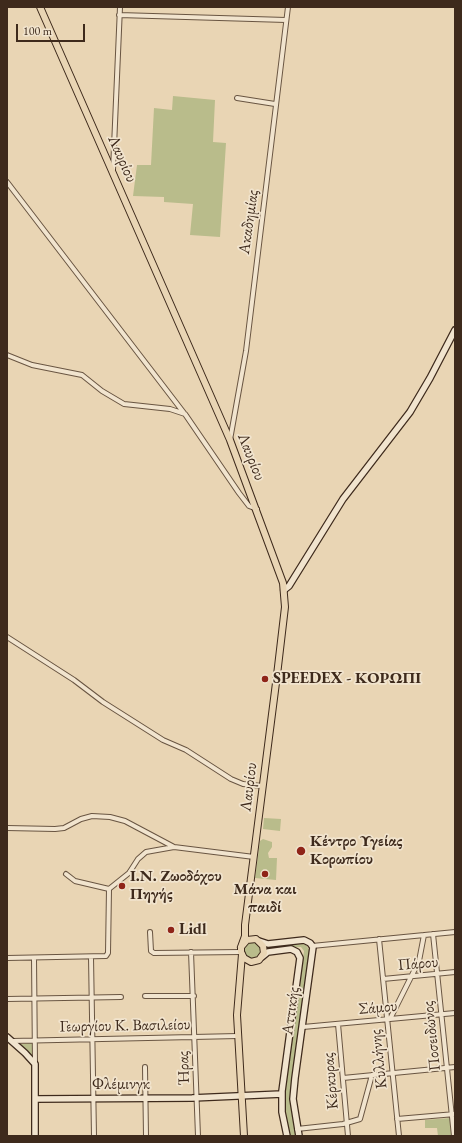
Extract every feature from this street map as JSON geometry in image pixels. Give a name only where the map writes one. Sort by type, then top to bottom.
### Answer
[{"type":"main road","name":"Λαυρίου","points":[[40,7],[113,170],[230,440],[281,575],[284,590],[285,607],[278,668],[245,921],[245,936],[241,951],[239,971],[237,1011],[244,1136]]},
{"type":"main road","points":[[239,971],[244,964],[253,962],[262,957],[264,949],[248,932],[245,921]]},
{"type":"main road","points":[[253,962],[246,960],[241,951],[247,940],[256,940]]},
{"type":"street","points":[[113,170],[120,7]]},
{"type":"street","name":"Ακαδημίας","points":[[230,440],[246,351],[288,7]]},
{"type":"street","points":[[119,15],[286,20]]},
{"type":"street","points":[[237,98],[276,104]]},
{"type":"street","points":[[7,182],[185,414],[239,493],[249,506],[257,509]]},
{"type":"street","points":[[284,590],[289,586],[343,499],[410,412],[455,330]]},
{"type":"street","points":[[7,355],[32,365],[82,375],[102,391],[124,404],[170,409],[185,414]]},
{"type":"street","points":[[7,636],[74,680],[103,702],[163,740],[186,750],[231,779],[243,784],[262,786]]},
{"type":"street","points":[[7,828],[55,829],[64,828],[81,819],[92,816],[110,818],[125,821],[174,847]]},
{"type":"street","points":[[109,889],[129,873],[138,859],[146,852],[174,847],[216,850],[254,856]]},
{"type":"street","points":[[66,874],[75,880],[109,889]]},
{"type":"street","points":[[7,958],[106,956],[108,953],[109,889]]},
{"type":"street","points":[[150,932],[152,952],[241,951]]},
{"type":"street","points":[[256,940],[268,944],[304,940],[312,946],[455,932]]},
{"type":"street","name":"Ποσειδώνος","points":[[433,934],[453,1114],[454,1136]]},
{"type":"street","points":[[388,1019],[419,961],[424,935]]},
{"type":"street","name":"Κυλλήνης","points":[[379,939],[388,1019],[391,1073],[399,1136]]},
{"type":"street","name":"Αττικής","points":[[299,1136],[294,1099],[313,950],[312,946]]},
{"type":"street","name":"Αττικής","points":[[262,957],[268,952],[291,949],[297,952],[300,958],[282,1094],[282,1112],[287,1136]]},
{"type":"street","name":"Ήρας","points":[[191,952],[194,996],[198,1136]]},
{"type":"street","points":[[91,957],[94,1136]]},
{"type":"street","points":[[34,958],[35,1136]]},
{"type":"street","name":"Πάρου","points":[[383,979],[455,972]]},
{"type":"street","points":[[145,996],[194,996]]},
{"type":"street","points":[[7,999],[121,997]]},
{"type":"street","name":"Σάμου","points":[[303,1027],[455,1013]]},
{"type":"street","name":"Κέρκυρας","points":[[338,1024],[348,1136]]},
{"type":"street","name":"Γεωργίου Κ. Βασιλείου","points":[[12,1041],[238,1036]]},
{"type":"street","points":[[7,1037],[35,1064]]},
{"type":"street","points":[[145,1067],[146,1136]]},
{"type":"street","points":[[343,1078],[455,1067]]},
{"type":"street","points":[[297,1129],[347,1124],[357,1120],[362,1115],[372,1075]]},
{"type":"street","name":"Φλέμινγκ","points":[[35,1099],[197,1098],[242,1094],[282,1094]]},
{"type":"street","points":[[397,1119],[453,1114]]},
{"type":"green space","points":[[173,96],[215,100],[213,142],[226,143],[220,237],[190,235],[193,204],[164,202],[164,197],[133,196],[137,165],[151,165],[154,108],[172,110]]},
{"type":"green space","points":[[264,818],[281,819],[280,831],[263,829]]},
{"type":"green space","points":[[263,839],[272,842],[272,847],[268,853],[269,858],[277,858],[276,880],[255,878],[260,841]]},
{"type":"green space","points":[[252,941],[258,944],[261,950],[258,956],[252,959],[246,956],[243,950],[246,944]]},
{"type":"green space","points":[[302,944],[306,945],[310,951],[291,1104],[296,1136],[289,1136],[284,1095],[304,951],[301,947],[266,948]]},
{"type":"green space","points":[[32,1043],[33,1057],[19,1044]]},
{"type":"green space","points":[[450,1118],[453,1136],[438,1136],[437,1128],[425,1128],[425,1120]]},
{"type":"place","name":"SPEEDEX - ΚΟΡΩΠΙ","points":[[265,679]]},
{"type":"place","name":"Κέντρο Υγείας Κορωπίου","points":[[301,851]]},
{"type":"place","name":"Μάνα και παιδί","points":[[265,874]]},
{"type":"place","name":"Ι.Ν. Ζωοδόχου Πηγής","points":[[122,886]]},
{"type":"place","name":"Lidl","points":[[171,930]]}]
